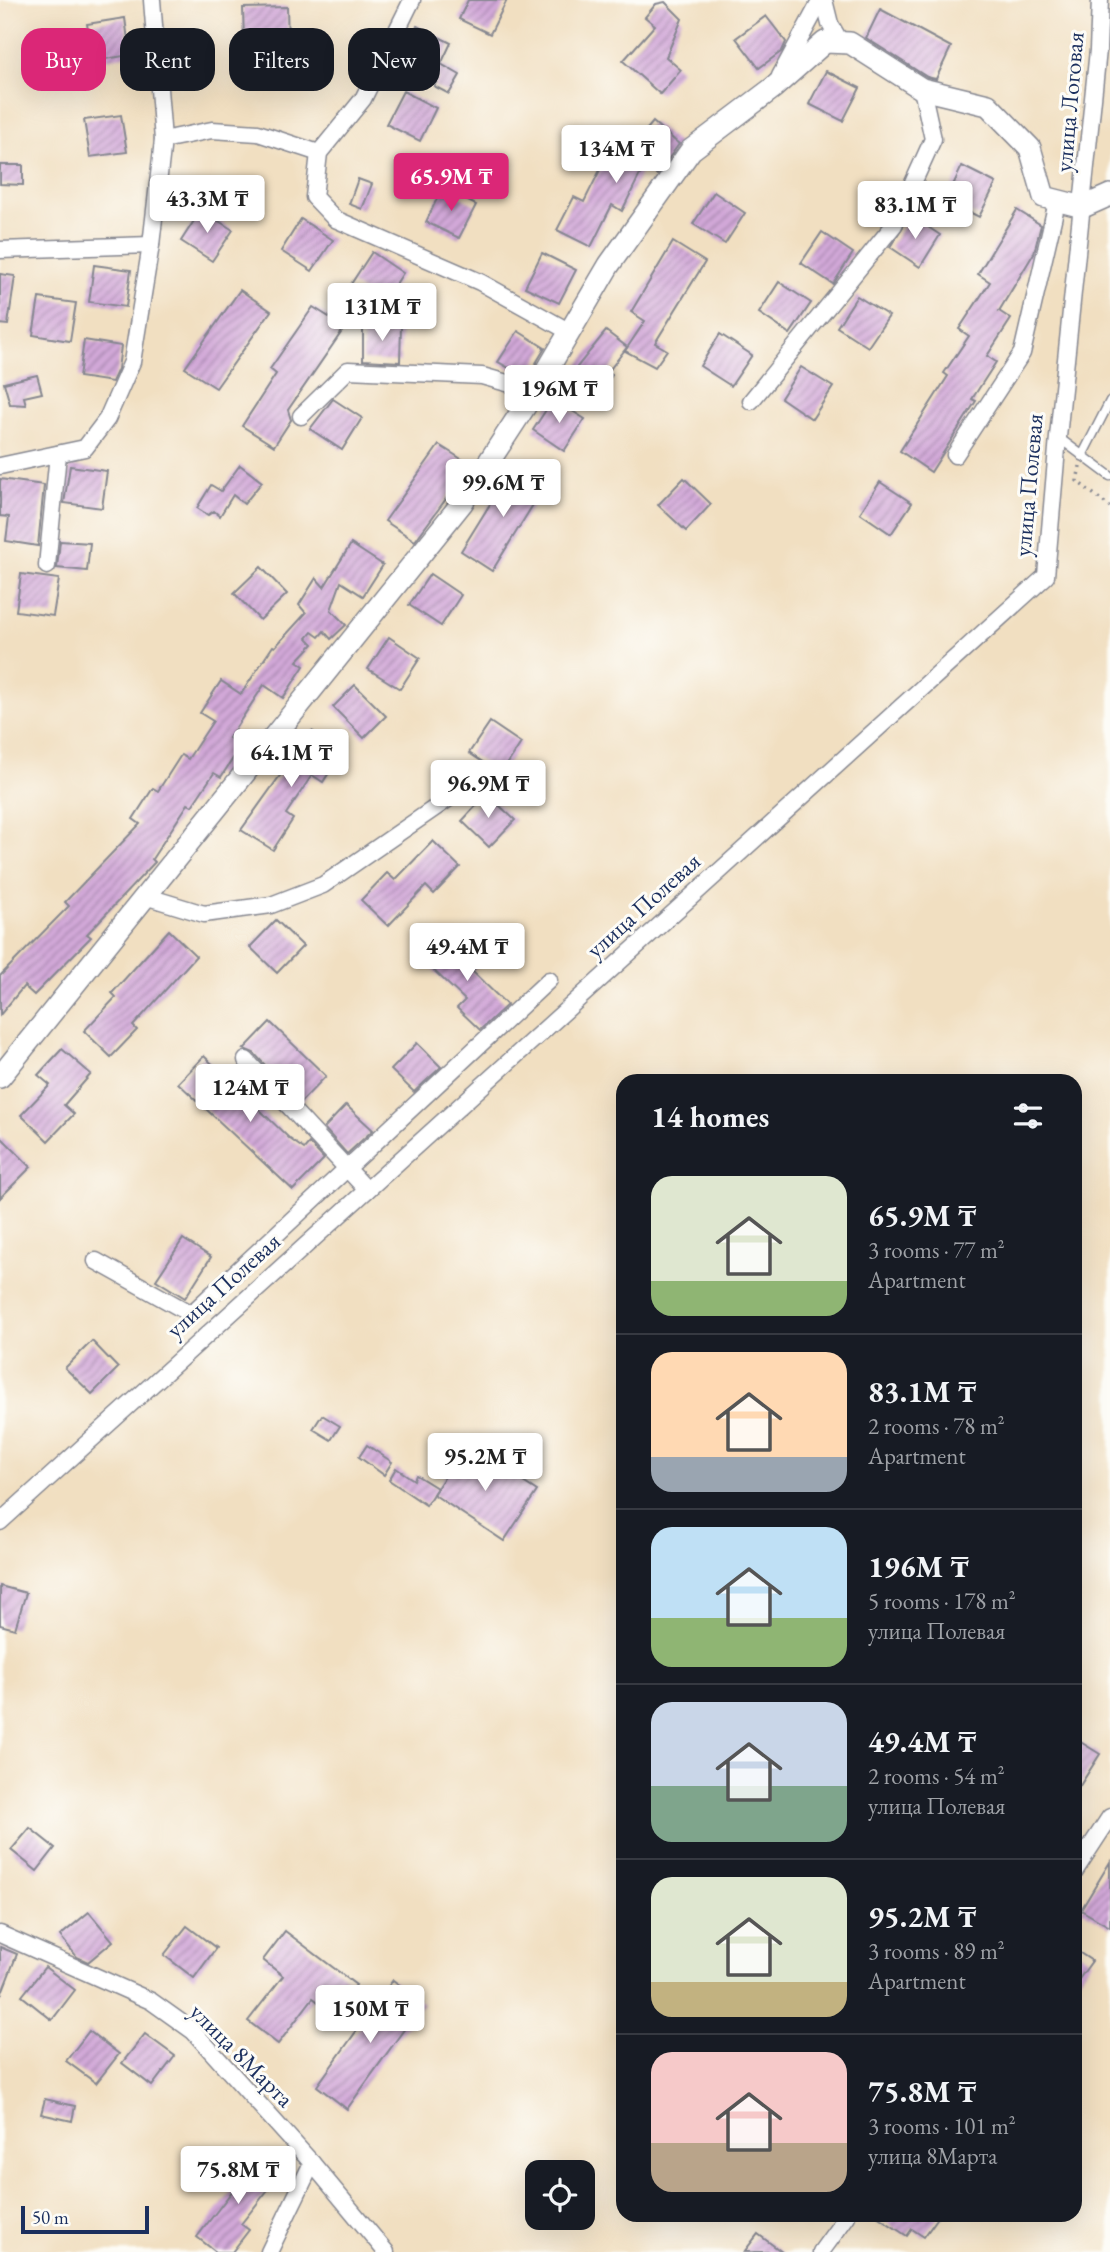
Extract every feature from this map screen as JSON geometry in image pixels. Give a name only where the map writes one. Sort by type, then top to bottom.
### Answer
[{"type":"street","points":[[0,466],[85,448],[107,419],[132,362],[151,245],[163,139],[152,0]]},
{"type":"street","points":[[412,0],[363,99],[319,153],[314,198],[335,219],[480,282],[570,332]]},
{"type":"street","points":[[823,0],[830,24],[841,43]]},
{"type":"street","points":[[774,88],[823,0]]},
{"type":"street","name":"улица Логовая","points":[[1083,207],[1100,0]]},
{"type":"street","points":[[0,1077],[148,897],[282,724],[462,503],[536,391],[609,265],[691,150],[774,88],[825,43],[850,43],[922,89],[988,105],[1030,148],[1044,197],[1083,207],[1110,195]]},
{"type":"street","points":[[751,401],[894,226],[933,139],[922,89]]},
{"type":"street","points":[[163,139],[212,130],[247,132],[319,153]]},
{"type":"street","points":[[955,455],[1022,353],[1057,202]]},
{"type":"street","name":"улица Полевая","points":[[0,1522],[1046,576],[1083,207]]},
{"type":"street","points":[[0,250],[151,245]]},
{"type":"street","points":[[301,416],[348,370],[482,376],[536,391]]},
{"type":"street","points":[[47,565],[58,454]]},
{"type":"street","points":[[148,897],[204,914],[271,905],[323,886],[477,779]]},
{"type":"street","points":[[96,1261],[191,1314],[549,980]]},
{"type":"street","points":[[246,1060],[367,1190]]},
{"type":"street","points":[[1082,1860],[1110,1816]]},
{"type":"street","name":"улица 8Марта","points":[[0,1934],[151,2001],[193,2031],[312,2162],[386,2252]]},
{"type":"street","points":[[269,2252],[312,2162]]},
{"type":"street","points":[[821,2252],[843,2222]]},
{"type":"lane","points":[[1082,456],[1110,401]]},
{"type":"lane","points":[[1058,437],[1110,476]]},
{"type":"path","points":[[1082,456],[1077,481],[1110,507]]},
{"type":"building","points":[[468,0],[507,0],[490,34],[459,19]]},
{"type":"building","points":[[665,2],[682,19],[666,57],[681,70],[660,94],[623,61],[655,25],[645,17],[656,4]]},
{"type":"building","points":[[287,7],[288,28],[244,28],[243,8]]},
{"type":"building","points":[[880,9],[951,47],[936,79],[927,77],[866,38]]},
{"type":"building","points":[[766,16],[786,42],[782,51],[759,68],[736,38]]},
{"type":"building","points":[[125,18],[126,28],[120,28],[120,57],[106,59],[106,28],[88,28],[87,24]]},
{"type":"building","points":[[440,38],[451,43],[441,64],[460,75],[449,94],[440,89]]},
{"type":"building","points":[[826,71],[860,88],[843,121],[809,104]]},
{"type":"building","points":[[403,91],[436,108],[420,141],[386,124]]},
{"type":"building","points":[[121,115],[127,152],[90,157],[84,120]]},
{"type":"building","points":[[653,122],[679,144],[657,175],[645,164],[622,211],[612,205],[591,247],[557,230],[574,197],[584,202],[605,160],[616,166]]},
{"type":"building","points":[[0,165],[23,165],[23,185],[0,184]]},
{"type":"building","points":[[962,166],[996,183],[979,217],[946,200]]},
{"type":"building","points":[[358,179],[372,184],[362,209],[349,204]]},
{"type":"building","points":[[442,188],[476,205],[459,238],[426,222]]},
{"type":"building","points":[[714,192],[745,213],[725,244],[693,224]]},
{"type":"building","points":[[201,210],[233,230],[212,261],[181,241]]},
{"type":"building","points":[[1017,210],[1041,225],[1034,253],[999,311],[1011,319],[987,356],[996,362],[972,399],[976,401],[931,472],[900,451],[948,376],[944,373],[969,336],[959,329],[990,282],[978,274]]},
{"type":"building","points":[[910,215],[940,235],[920,267],[890,247]]},
{"type":"building","points":[[301,219],[333,240],[312,271],[281,251]]},
{"type":"building","points":[[822,232],[853,253],[833,284],[801,263]]},
{"type":"building","points":[[673,242],[705,262],[655,343],[667,350],[655,367],[625,351],[645,321],[631,312]]},
{"type":"building","points":[[372,252],[403,273],[383,304],[351,284]]},
{"type":"building","points":[[542,253],[576,270],[559,303],[525,287]]},
{"type":"building","points":[[94,265],[131,270],[126,307],[89,302]]},
{"type":"building","points":[[0,274],[15,276],[8,325],[0,324]]},
{"type":"building","points":[[779,282],[811,303],[790,334],[759,313]]},
{"type":"building","points":[[240,290],[271,311],[216,388],[185,368]]},
{"type":"building","points":[[857,296],[889,316],[868,347],[837,327]]},
{"type":"building","points":[[39,298],[76,303],[70,341],[33,335]]},
{"type":"building","points":[[313,307],[345,327],[288,410],[291,420],[274,446],[242,426],[276,374],[270,369]]},
{"type":"building","points":[[363,326],[401,326],[400,362],[363,360]]},
{"type":"building","points":[[518,331],[545,348],[527,378],[498,362]]},
{"type":"building","points":[[606,331],[627,347],[608,372],[612,375],[598,397],[569,377]]},
{"type":"building","points":[[720,334],[752,355],[731,386],[700,366]]},
{"type":"building","points":[[84,340],[121,346],[118,369],[112,382],[79,377]]},
{"type":"building","points":[[801,367],[833,387],[812,419],[781,398]]},
{"type":"building","points":[[37,375],[42,393],[24,397],[26,405],[10,404],[4,383]]},
{"type":"building","points":[[333,399],[362,418],[342,450],[310,429]]},
{"type":"building","points":[[553,399],[585,419],[564,451],[533,430]]},
{"type":"building","points":[[439,445],[471,465],[415,541],[385,521]]},
{"type":"building","points":[[240,465],[262,482],[244,504],[233,495],[220,516],[214,511],[208,515],[197,508],[211,485],[221,491]]},
{"type":"building","points":[[70,466],[107,471],[102,508],[64,503]]},
{"type":"building","points":[[513,467],[544,487],[492,571],[461,551]]},
{"type":"building","points":[[684,478],[711,504],[686,531],[658,505]]},
{"type":"building","points":[[0,479],[44,485],[38,546],[6,541],[9,517],[0,516]]},
{"type":"building","points":[[880,482],[912,503],[891,534],[860,513]]},
{"type":"building","points":[[60,541],[90,543],[87,571],[57,568]]},
{"type":"building","points":[[351,544],[383,565],[363,596],[341,582],[331,610],[346,625],[331,639],[324,631],[319,637],[312,632],[307,638],[313,644],[297,661],[304,666],[283,698],[264,685],[229,738],[241,746],[221,777],[214,773],[192,806],[188,804],[152,859],[155,862],[87,934],[91,937],[34,995],[24,986],[0,1015],[0,976],[69,906],[65,902],[140,824],[133,819],[153,788],[158,791],[181,755],[188,759],[213,721],[200,713],[221,681],[241,694],[273,646],[275,647],[306,613],[299,605],[316,578],[324,587]]},
{"type":"building","points":[[261,567],[287,594],[260,620],[234,593]]},
{"type":"building","points":[[21,574],[59,579],[53,616],[16,611]]},
{"type":"building","points":[[430,574],[461,595],[441,626],[409,605]]},
{"type":"building","points":[[389,637],[420,658],[400,689],[368,669]]},
{"type":"building","points":[[355,685],[386,716],[364,738],[333,707]]},
{"type":"building","points":[[490,722],[521,743],[501,774],[469,753]]},
{"type":"building","points":[[312,731],[343,751],[323,782],[312,775],[286,814],[293,819],[273,850],[241,830]]},
{"type":"building","points":[[487,794],[515,820],[489,847],[462,821]]},
{"type":"building","points":[[433,841],[460,867],[434,894],[426,886],[388,926],[361,900],[387,873],[395,880]]},
{"type":"building","points":[[276,920],[303,946],[277,973],[250,947]]},
{"type":"building","points":[[169,930],[196,956],[133,1026],[137,1030],[111,1057],[84,1031],[116,997],[112,993]]},
{"type":"building","points":[[453,937],[480,963],[472,971],[507,1005],[480,1030],[457,1008],[465,1000],[427,964]]},
{"type":"building","points":[[270,1022],[326,1076],[300,1103],[254,1053],[244,1049]]},
{"type":"building","points":[[417,1043],[441,1067],[414,1092],[391,1070]]},
{"type":"building","points":[[62,1049],[91,1074],[64,1105],[74,1114],[48,1141],[21,1115],[50,1085],[38,1075]]},
{"type":"building","points":[[204,1056],[290,1139],[304,1149],[309,1143],[324,1159],[293,1190],[178,1083]]},
{"type":"building","points":[[346,1105],[373,1130],[347,1154],[324,1128]]},
{"type":"building","points":[[0,1136],[31,1167],[0,1198]]},
{"type":"building","points":[[183,1239],[211,1257],[185,1298],[156,1280]]},
{"type":"building","points":[[92,1341],[118,1368],[92,1394],[65,1368]]},
{"type":"building","points":[[322,1415],[340,1426],[331,1440],[313,1429]]},
{"type":"building","points":[[367,1445],[392,1462],[384,1475],[359,1457]]},
{"type":"building","points":[[466,1445],[537,1491],[504,1541],[433,1494]]},
{"type":"building","points":[[396,1468],[414,1480],[416,1475],[437,1488],[426,1505],[389,1480]]},
{"type":"building","points":[[0,1586],[26,1593],[15,1629],[0,1625]]},
{"type":"building","points":[[1082,1743],[1100,1754],[1082,1782]]},
{"type":"building","points":[[30,1828],[55,1848],[37,1871],[11,1850]]},
{"type":"building","points":[[1110,1862],[1110,1927],[1082,1908]]},
{"type":"building","points":[[89,1912],[113,1941],[88,1962],[77,1957],[60,1936]]},
{"type":"building","points":[[187,1926],[216,1948],[194,1978],[164,1955]]},
{"type":"building","points":[[285,1931],[356,1985],[334,2014],[313,1998],[278,2044],[248,2021],[283,1976],[263,1960]]},
{"type":"building","points":[[0,1947],[17,1954],[1,1995],[0,1995]]},
{"type":"building","points":[[1082,1954],[1092,1961],[1082,1975]]},
{"type":"building","points":[[45,1967],[75,1990],[52,2020],[22,1996]]},
{"type":"building","points":[[393,1980],[423,2003],[347,2109],[317,2086]]},
{"type":"building","points":[[89,2031],[119,2054],[96,2083],[66,2061]]},
{"type":"building","points":[[145,2034],[175,2056],[152,2086],[122,2063]]},
{"type":"building","points":[[45,2099],[75,2106],[72,2121],[41,2114]]},
{"type":"building","points":[[248,2154],[278,2177],[241,2224],[249,2230],[232,2252],[216,2252],[197,2237],[233,2190],[225,2184]]},
{"type":"building","points":[[886,2222],[935,2222],[924,2237],[912,2229],[907,2236]]},
{"type":"building","points":[[758,2234],[782,2252],[744,2252]]}]
